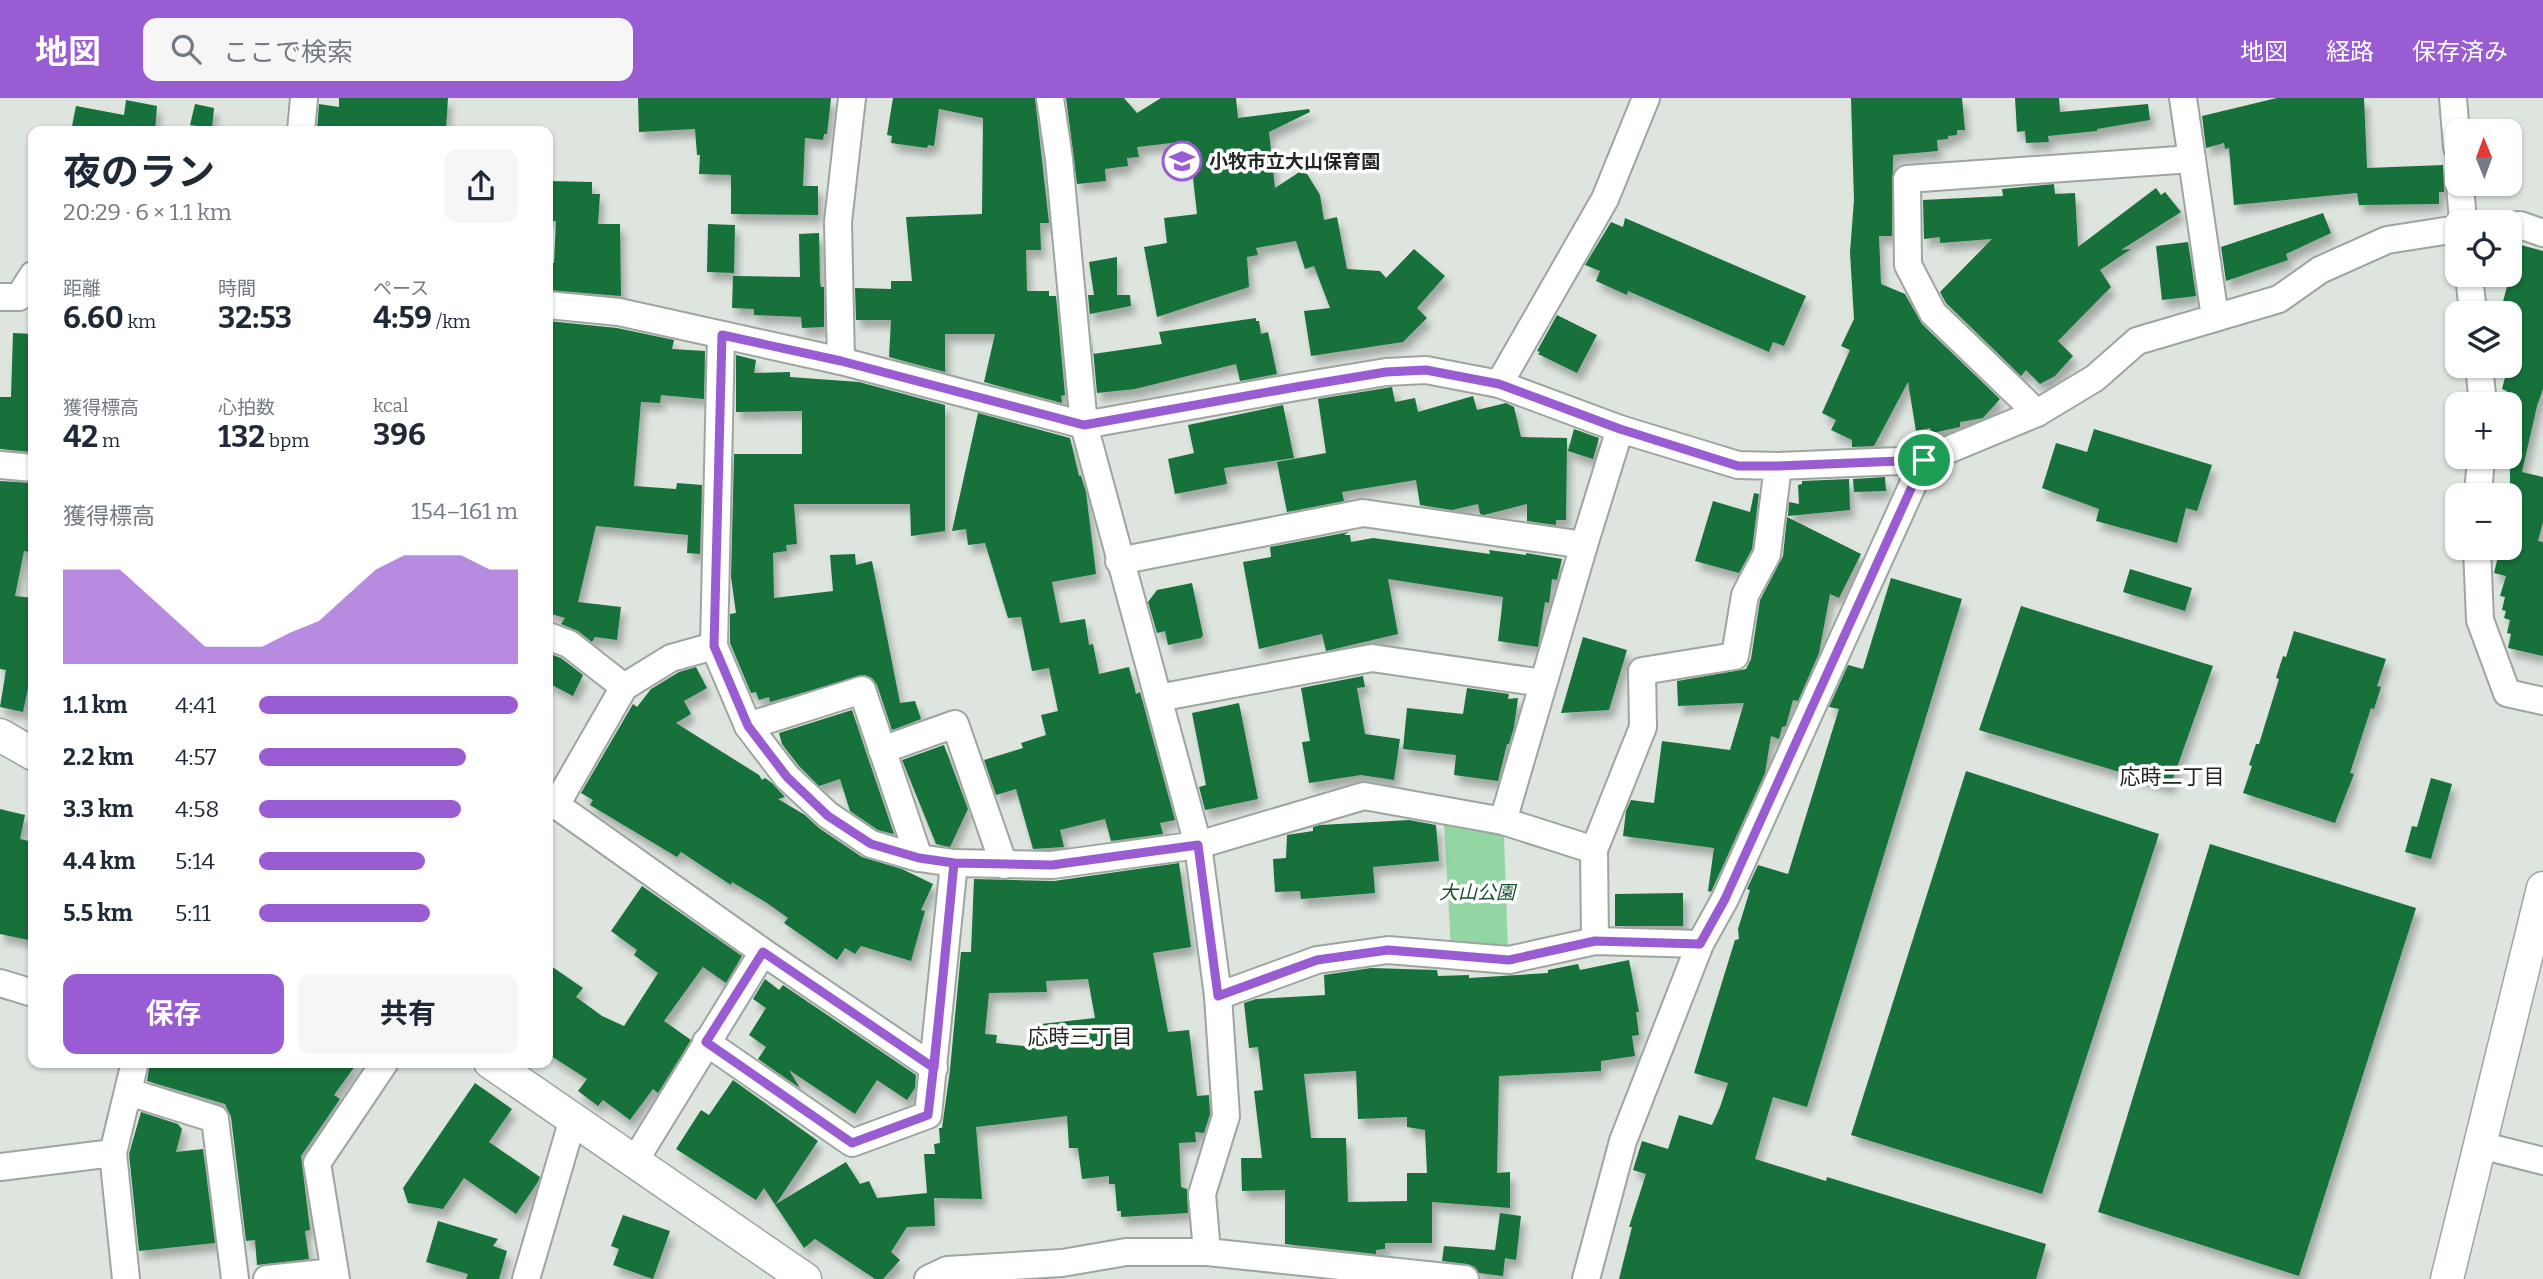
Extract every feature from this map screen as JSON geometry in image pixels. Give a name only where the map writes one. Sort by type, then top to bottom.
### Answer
[{"type":"street","points":[[301,126],[304,98]]},
{"type":"street","points":[[841,361],[838,222],[852,98]]},
{"type":"street","points":[[1050,98],[1059,159],[1084,425],[1198,845],[1218,996],[1226,1115],[1202,1194],[1207,1252]]},
{"type":"street","points":[[1499,384],[1605,199],[1646,98]]},
{"type":"street","points":[[2183,98],[2215,317]]},
{"type":"street","points":[[2453,98],[2455,119]]},
{"type":"street","points":[[2037,413],[1933,313],[1908,265],[1907,179],[2192,159]]},
{"type":"street","points":[[2522,226],[2543,233]]},
{"type":"street","points":[[553,305],[619,312],[841,361],[1084,425],[1386,372],[1426,370],[1499,384],[1620,429],[1738,466],[1778,466],[1924,460],[2037,413],[2095,378],[2137,341],[2279,299],[2320,270],[2387,240],[2445,231]]},
{"type":"street","points":[[0,296],[19,297],[28,283]]},
{"type":"street","points":[[722,335],[714,646],[748,726],[787,777],[828,816],[871,844],[919,858],[954,863],[1052,865],[1198,845],[1364,796],[1503,821],[1594,850]]},
{"type":"street","points":[[1503,821],[1620,429]]},
{"type":"street","points":[[1586,1279],[1623,1141],[1700,944],[1725,899],[1924,460]]},
{"type":"street","points":[[0,465],[28,468]]},
{"type":"street","points":[[1595,941],[1594,850],[1643,727],[1642,671],[1735,656],[1745,595],[1767,555],[1778,466]]},
{"type":"street","points":[[1119,561],[1363,513],[1584,545]]},
{"type":"street","points":[[2478,560],[2480,620],[2507,693],[2543,701]]},
{"type":"street","points":[[553,638],[569,644],[624,687]]},
{"type":"street","points":[[714,646],[671,658],[624,687],[556,805],[763,952],[934,1068]]},
{"type":"street","points":[[1158,698],[1372,658],[1543,683]]},
{"type":"street","points":[[748,726],[862,690],[919,858]]},
{"type":"street","points":[[882,750],[955,724],[1004,865]]},
{"type":"street","points":[[0,735],[28,751]]},
{"type":"street","points":[[706,1042],[852,1143],[928,1115],[954,863]]},
{"type":"street","points":[[2446,1279],[2543,888]]},
{"type":"street","points":[[1218,996],[1317,960],[1388,950],[1509,960],[1595,941],[1700,944]]},
{"type":"street","points":[[634,1162],[763,952]]},
{"type":"street","points":[[0,984],[28,992]]},
{"type":"street","points":[[126,1279],[113,1153],[134,1068]]},
{"type":"street","points":[[267,1279],[335,1275],[317,1163],[381,1068]]},
{"type":"street","points":[[499,1068],[805,1279]]},
{"type":"street","points":[[129,1092],[215,1119],[234,1279]]},
{"type":"street","points":[[526,1279],[573,1119]]},
{"type":"street","points":[[2480,1145],[2543,1161]]},
{"type":"street","points":[[0,1167],[113,1153]]},
{"type":"street","points":[[928,1279],[947,1270],[1062,1263],[1126,1252],[1207,1252],[1465,1279]]},
{"type":"green space","name":"大山公園","points":[[1444,823],[1504,836],[1508,952],[1451,949]]},
{"type":"building","points":[[339,98],[448,98],[446,126],[317,126],[319,104],[339,107]]},
{"type":"building","points":[[638,98],[831,98],[827,134],[824,134],[823,140],[805,138],[803,186],[818,186],[818,215],[731,214],[731,175],[699,174],[700,155],[697,155],[695,129],[639,132]]},
{"type":"building","points":[[893,98],[1035,98],[1049,223],[1040,223],[1041,250],[1026,250],[1027,291],[1049,291],[1049,296],[1056,296],[1065,395],[1061,396],[1062,403],[984,382],[995,334],[945,334],[945,372],[889,357],[891,320],[856,320],[855,288],[891,289],[891,281],[912,281],[906,217],[982,214],[983,118],[939,109],[934,146],[928,145],[927,148],[891,143],[892,136],[887,135]]},
{"type":"building","points":[[1066,98],[1124,98],[1137,113],[1161,98],[1236,98],[1238,118],[1309,109],[1310,112],[1269,132],[1275,188],[1304,169],[1320,195],[1324,220],[1337,217],[1347,269],[1380,271],[1386,278],[1414,249],[1445,276],[1417,308],[1427,318],[1403,342],[1311,356],[1304,311],[1330,308],[1314,266],[1305,269],[1296,241],[1256,248],[1258,255],[1247,257],[1249,287],[1157,317],[1144,247],[1167,243],[1164,218],[1197,214],[1189,141],[1137,147],[1139,157],[1127,158],[1128,166],[1105,169],[1106,181],[1077,184]]},
{"type":"building","points":[[1851,98],[1962,98],[1965,130],[1957,130],[1957,135],[1948,136],[1948,139],[1937,140],[1938,151],[1893,155],[1892,236],[1879,236],[1881,284],[1905,294],[1922,324],[2000,399],[1983,418],[1960,422],[1960,427],[1932,433],[1930,428],[1916,431],[1908,382],[1874,446],[1852,447],[1852,440],[1831,430],[1836,420],[1822,413],[1850,350],[1841,346],[1854,319],[1850,252],[1854,200]]},
{"type":"building","points":[[2015,98],[2059,98],[2060,112],[2148,104],[2150,120],[2097,131],[2048,136],[2049,142],[2026,143],[2025,131],[2017,132]]},
{"type":"building","points":[[2277,98],[2364,98],[2367,168],[2443,165],[2444,192],[2439,192],[2439,204],[2359,205],[2357,193],[2234,205],[2229,148],[2225,149],[2224,143],[2206,148],[2202,116]]},
{"type":"building","points":[[126,100],[157,106],[155,126],[72,126],[76,106],[124,115]]},
{"type":"building","points":[[195,104],[214,108],[212,126],[190,125]]},
{"type":"building","points":[[553,181],[592,182],[592,194],[600,194],[598,224],[620,224],[621,296],[553,290],[556,221],[553,221]]},
{"type":"building","points":[[2054,184],[2055,194],[2075,193],[2078,247],[2156,188],[2161,195],[2165,192],[2181,212],[2121,250],[2131,249],[2100,270],[2111,287],[2058,341],[2073,356],[2055,376],[2040,384],[2026,370],[2021,376],[1946,303],[1940,292],[1992,239],[1940,243],[1940,237],[1924,239],[1923,200],[2003,196],[2002,189]]},
{"type":"building","points":[[2323,213],[2331,233],[2286,254],[2288,260],[2226,281],[2221,247]]},
{"type":"building","points":[[1625,218],[1806,296],[1784,346],[1773,342],[1769,352],[1628,291],[1627,295],[1596,281],[1600,271],[1585,265],[1611,222],[1623,227]]},
{"type":"building","points":[[708,224],[735,225],[734,273],[707,272]]},
{"type":"building","points":[[819,233],[820,282],[821,287],[824,287],[824,327],[802,328],[801,317],[754,315],[754,309],[732,308],[733,276],[800,277],[799,234]]},
{"type":"building","points":[[2188,242],[2196,296],[2162,300],[2156,246]]},
{"type":"building","points":[[2522,245],[2543,251],[2543,389],[2522,472],[2543,477],[2543,522],[2538,541],[2543,542],[2543,656],[2508,648],[2510,620],[2504,618],[2506,611],[2502,610],[2505,597],[2500,596],[2506,576],[2494,573],[2497,560],[2522,560],[2522,483],[2510,483],[2510,469],[2522,469],[2522,392],[2507,392],[2502,389],[2505,378],[2522,378],[2522,301],[2503,301],[2507,287],[2522,287]]},
{"type":"building","points":[[1117,257],[1117,295],[1130,295],[1131,306],[1090,314],[1091,329],[1088,295],[1094,295],[1089,262]]},
{"type":"building","points":[[1557,315],[1597,335],[1577,373],[1538,354],[1540,352],[1537,351]]},
{"type":"building","points":[[1256,318],[1261,334],[1268,332],[1277,374],[1240,381],[1236,364],[1135,389],[1097,393],[1093,354],[1162,344],[1159,332]]},
{"type":"building","points":[[553,322],[617,328],[674,340],[672,349],[705,351],[704,399],[661,395],[660,403],[641,402],[634,486],[676,489],[677,483],[702,485],[700,554],[687,553],[688,535],[596,526],[578,602],[621,607],[617,640],[595,637],[592,642],[578,631],[561,624],[565,618],[553,614]]},
{"type":"building","points":[[13,333],[28,334],[28,452],[0,449],[0,397],[11,397]]},
{"type":"building","points":[[736,355],[756,360],[754,373],[790,372],[790,377],[859,382],[945,405],[945,531],[911,536],[910,504],[794,504],[797,544],[786,545],[787,551],[773,553],[774,598],[833,591],[830,555],[855,554],[856,565],[872,561],[900,703],[915,701],[921,719],[892,730],[877,685],[872,678],[865,675],[770,702],[769,697],[759,700],[756,692],[751,693],[730,643],[730,614],[736,613],[731,577],[734,454],[802,454],[802,411],[736,412]]},
{"type":"building","points":[[1392,387],[1395,402],[1415,398],[1418,412],[1473,396],[1477,410],[1506,403],[1514,407],[1521,437],[1567,438],[1566,520],[1556,520],[1556,525],[1527,521],[1527,504],[1484,515],[1480,514],[1478,504],[1452,510],[1420,505],[1416,480],[1342,492],[1344,501],[1287,512],[1277,462],[1326,453],[1318,399]]},
{"type":"building","points":[[1283,405],[1294,458],[1224,468],[1227,484],[1175,494],[1168,459],[1194,453],[1188,425]]},
{"type":"building","points":[[978,413],[1070,438],[1079,476],[1086,492],[1096,574],[1052,582],[1060,623],[1085,619],[1089,645],[1093,644],[1099,674],[1129,667],[1136,694],[1140,692],[1175,820],[1160,823],[1163,834],[1111,841],[1105,819],[1060,830],[1064,847],[1033,849],[1016,789],[996,795],[984,760],[1023,748],[1021,743],[1046,735],[1041,715],[1058,711],[1049,668],[1032,671],[1021,617],[1008,618],[985,543],[968,545],[966,529],[952,531]]},
{"type":"building","points":[[1574,429],[1599,438],[1593,459],[1568,451]]},
{"type":"building","points":[[2094,429],[2212,465],[2197,511],[2186,508],[2177,543],[2096,521],[2099,509],[2042,488],[2056,443],[2087,452]]},
{"type":"building","points":[[1885,477],[1886,491],[1854,492],[1853,479]]},
{"type":"building","points":[[1849,479],[1850,510],[1788,516],[1789,502],[1799,504],[1798,485],[1802,484],[1802,481]]},
{"type":"building","points":[[0,481],[28,483],[28,552],[24,551],[15,596],[28,597],[28,688],[23,712],[0,707],[6,670],[0,669]]},
{"type":"building","points":[[1754,493],[1759,494],[1752,549],[1739,573],[1695,561],[1713,501],[1750,512]]},
{"type":"building","points":[[1787,517],[1861,554],[1839,598],[1830,594],[1819,653],[1798,701],[1793,700],[1786,726],[1782,727],[1779,739],[1771,736],[1765,773],[1711,892],[1708,891],[1714,848],[1623,836],[1626,811],[1631,800],[1654,803],[1662,741],[1730,750],[1744,703],[1678,706],[1677,681],[1746,669],[1751,659],[1760,600],[1783,556]]},
{"type":"building","points":[[1349,532],[1344,535],[1350,535],[1351,542],[1373,538],[1490,554],[1489,550],[1562,559],[1557,580],[1552,579],[1549,603],[1545,602],[1538,647],[1498,641],[1503,597],[1388,579],[1398,634],[1326,651],[1322,634],[1259,649],[1243,562],[1271,557],[1270,547]]},
{"type":"building","points":[[2130,569],[2192,588],[2185,611],[2123,592]]},
{"type":"building","points":[[1891,578],[1962,599],[1807,1107],[1773,1097],[1755,1159],[1826,1181],[1827,1177],[2046,1244],[2036,1279],[1619,1279],[1632,1227],[1629,1227],[1646,1174],[1633,1170],[1642,1141],[1668,1149],[1679,1115],[1712,1125],[1720,1107],[1728,1083],[1694,1073],[1735,940],[1739,939],[1738,929],[1750,890],[1747,889],[1758,865],[1788,874],[1839,709],[1829,707],[1848,665],[1863,669]]},
{"type":"building","points":[[1192,583],[1203,635],[1201,638],[1168,645],[1165,631],[1157,633],[1148,602],[1157,590]]},
{"type":"building","points":[[2021,606],[2213,666],[2170,787],[1979,730]]},
{"type":"building","points":[[2294,631],[2386,659],[2377,686],[2381,687],[2374,709],[2371,708],[2350,773],[2354,774],[2335,823],[2243,793],[2252,766],[2249,765],[2256,744],[2259,744],[2279,679],[2276,678]]},
{"type":"building","points":[[1583,637],[1627,650],[1609,710],[1561,713]]},
{"type":"building","points":[[553,655],[583,675],[573,696],[553,686]]},
{"type":"building","points":[[696,667],[707,688],[684,701],[691,714],[676,723],[759,775],[762,780],[765,778],[772,783],[785,797],[778,799],[805,815],[819,828],[862,857],[902,869],[933,884],[921,910],[925,911],[911,961],[861,946],[855,954],[845,948],[837,960],[784,923],[788,918],[767,903],[732,882],[731,885],[681,852],[677,857],[590,805],[593,800],[581,793],[633,704],[637,707],[651,689],[679,672]]},
{"type":"building","points":[[1363,676],[1365,687],[1357,688],[1365,734],[1400,739],[1394,780],[1361,775],[1309,783],[1302,742],[1310,741],[1301,688]]},
{"type":"building","points":[[1467,688],[1509,694],[1508,699],[1518,698],[1514,727],[1498,781],[1454,775],[1456,755],[1403,749],[1407,708],[1463,714]]},
{"type":"building","points":[[1239,703],[1258,799],[1205,810],[1199,787],[1206,785],[1192,713]]},
{"type":"building","points":[[852,710],[894,834],[878,830],[850,811],[840,779],[819,786],[782,744],[779,733]]},
{"type":"building","points":[[944,745],[968,809],[950,847],[936,844],[902,760]]},
{"type":"building","points":[[1966,771],[2159,834],[2042,1194],[1851,1135]]},
{"type":"building","points":[[2431,778],[2452,784],[2431,859],[2405,852],[2412,826],[2417,827]]},
{"type":"building","points":[[0,809],[25,815],[20,839],[28,841],[28,940],[0,934]]},
{"type":"building","points":[[1409,820],[1436,825],[1439,861],[1373,867],[1375,893],[1301,899],[1300,891],[1275,892],[1273,859],[1286,858],[1287,835],[1313,831],[1313,827],[1320,825]]},
{"type":"building","points":[[2210,844],[2416,908],[2299,1276],[2098,1212]]},
{"type":"building","points":[[1179,863],[1191,947],[1153,953],[1168,1032],[1189,1030],[1197,1096],[1209,1095],[1210,1114],[1204,1133],[1195,1132],[1196,1142],[1179,1143],[1181,1187],[1187,1189],[1188,1213],[1121,1217],[1121,1211],[1117,1211],[1115,1184],[1109,1184],[1109,1176],[1082,1179],[1078,1148],[1069,1148],[1067,1116],[976,1127],[982,1199],[934,1198],[935,1226],[907,1227],[891,1252],[900,1260],[883,1279],[875,1279],[815,1239],[804,1248],[764,1188],[756,1200],[676,1149],[701,1110],[709,1115],[733,1080],[818,1141],[776,1204],[846,1162],[860,1184],[869,1181],[877,1198],[927,1193],[924,1154],[935,1154],[934,1144],[940,1143],[939,1128],[942,1128],[950,1070],[961,952],[971,952],[974,879],[1054,881]],"holes":[[[1088,979],[1095,1018],[1041,1024],[1042,1048],[996,1043],[997,1035],[985,1034],[989,993],[1047,992],[1046,981]]]},
{"type":"building","points":[[642,886],[742,956],[726,983],[703,967],[664,1021],[691,1040],[658,1093],[653,1089],[630,1120],[603,1100],[598,1106],[578,1091],[587,1079],[553,1057],[553,967],[583,988],[576,997],[602,1016],[624,1026],[658,973],[634,955],[637,950],[611,931]]},
{"type":"building","points":[[1683,893],[1683,926],[1615,926],[1615,894]]},
{"type":"building","points":[[1629,960],[1639,1012],[1636,1012],[1639,1035],[1632,1036],[1635,1056],[1601,1061],[1601,1071],[1499,1076],[1497,1173],[1510,1172],[1510,1208],[1432,1202],[1432,1243],[1385,1243],[1385,1249],[1376,1250],[1376,1254],[1285,1244],[1285,1190],[1242,1191],[1241,1158],[1262,1158],[1254,1091],[1263,1090],[1258,1047],[1249,1048],[1244,1003],[1256,999],[1325,995],[1324,975],[1371,968],[1437,970],[1438,976],[1469,975],[1469,978],[1548,973],[1548,970],[1578,964],[1580,970]],"holes":[[[1356,1071],[1358,1119],[1407,1117],[1407,1127],[1425,1130],[1427,1173],[1407,1173],[1407,1201],[1348,1202],[1346,1138],[1311,1138],[1304,1074]]]},
{"type":"building","points":[[765,979],[779,990],[783,985],[916,1075],[915,1088],[907,1100],[877,1080],[855,1114],[789,1070],[800,1088],[758,1059],[766,1047],[749,1035],[766,1008],[753,999]]},
{"type":"building","points":[[149,1068],[354,1068],[334,1095],[340,1099],[301,1156],[310,1230],[305,1231],[309,1259],[257,1265],[255,1240],[246,1241],[231,1117],[225,1104],[147,1081]]},
{"type":"building","points":[[475,1083],[512,1109],[489,1142],[540,1177],[538,1182],[516,1214],[464,1178],[443,1209],[408,1203],[403,1188]]},
{"type":"building","points":[[141,1112],[178,1124],[182,1129],[176,1152],[203,1149],[215,1243],[139,1251],[129,1154]]},
{"type":"building","points":[[1500,1213],[1521,1216],[1516,1260],[1505,1258],[1503,1276],[1479,1273],[1475,1267],[1467,1264],[1442,1261],[1444,1246],[1495,1250]]},
{"type":"building","points":[[623,1215],[670,1231],[653,1279],[613,1265],[619,1249],[611,1246]]},
{"type":"building","points":[[438,1221],[498,1239],[493,1246],[507,1251],[499,1279],[466,1279],[468,1274],[426,1262]]},
{"type":"place","name":"小牧市立大山保育園","points":[[1182,161]]},
{"type":"district","name":"応時二丁目","points":[[2172,777]]},
{"type":"district","name":"応時三丁目","points":[[1080,1037]]},
{"type":"route","points":[[1924,460],[1725,899],[1700,944],[1595,941],[1509,960],[1388,950],[1317,960],[1218,996],[1198,845],[1052,865],[954,863],[944,966],[934,1068],[928,1115],[852,1143],[706,1042],[763,952],[934,1068],[954,863],[919,858],[871,844],[828,816],[787,777],[748,726],[714,646],[722,335],[841,361],[1084,425],[1386,372],[1426,370],[1499,384],[1620,429],[1738,466],[1924,460]]}]
